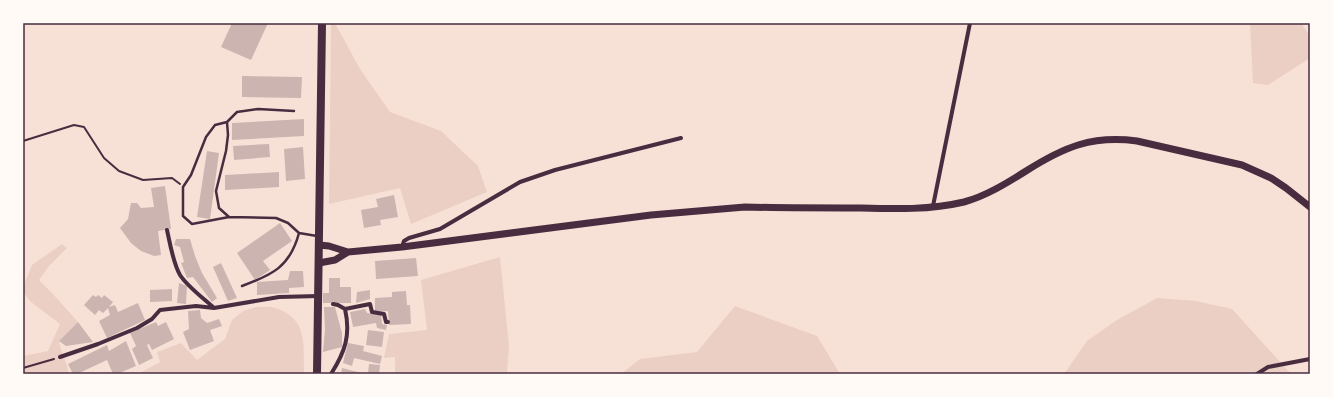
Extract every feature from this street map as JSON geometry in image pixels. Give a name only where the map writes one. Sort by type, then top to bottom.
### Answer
[{"type":"main road","points":[[317,374],[322,23]]},
{"type":"street","points":[[933,206],[970,23]]},
{"type":"street","points":[[402,247],[404,241],[409,238],[440,229],[520,182],[555,170],[681,138]]},
{"type":"street","points":[[319,245],[329,246],[348,252],[402,247],[651,215],[722,208],[909,209],[964,202],[978,197],[1012,180],[1044,160],[1080,144],[1107,139],[1122,139],[1153,144],[1242,165],[1271,178],[1310,207]]},
{"type":"street","points":[[167,230],[172,253],[180,275],[214,308]]},
{"type":"street","points":[[319,263],[335,260],[348,252]]},
{"type":"street","points":[[60,357],[98,344],[136,328],[152,319],[160,310],[196,306],[214,308],[280,297],[319,296]]},
{"type":"street","points":[[333,304],[345,309],[370,304],[372,312],[384,314],[386,322],[388,322]]},
{"type":"street","points":[[331,374],[338,362],[347,340],[348,323],[345,309]]},
{"type":"street","points":[[1256,374],[1268,367],[1310,359]]},
{"type":"lane","points":[[294,110],[258,109],[237,112],[227,122],[215,125],[206,137],[194,168],[183,187],[183,216],[192,224],[229,217],[276,218],[288,223],[299,234],[320,236]]},
{"type":"lane","points":[[227,122],[228,135],[226,151],[216,191],[219,208],[229,217]]},
{"type":"lane","points":[[242,286],[275,271],[284,263],[296,247],[299,234]]},
{"type":"path","points":[[23,141],[74,125],[84,127],[104,158],[119,171],[144,180],[172,178],[183,187]]},
{"type":"path","points":[[23,368],[60,357]]},
{"type":"shaded area","points":[[331,23],[335,23],[360,69],[390,112],[441,131],[478,166],[487,192],[411,224],[400,188],[329,204]]},
{"type":"shaded area","points":[[1250,23],[1301,23],[1310,36],[1310,58],[1268,85],[1253,83]]},
{"type":"shaded area","points":[[62,244],[67,248],[49,266],[39,280],[78,322],[59,341],[69,374],[23,374],[23,356],[48,351],[60,324],[31,302],[23,292],[23,287],[32,265]]},
{"type":"shaded area","points":[[500,257],[509,346],[507,374],[395,374],[395,357],[384,358],[389,334],[427,330],[421,280]]},
{"type":"shaded area","points":[[1157,298],[1196,301],[1232,309],[1291,374],[1064,374],[1087,341],[1117,320]]},
{"type":"shaded area","points":[[735,306],[817,336],[840,374],[621,374],[640,359],[697,352]]},
{"type":"shaded area","points":[[256,307],[275,308],[294,319],[302,334],[304,374],[138,374],[160,362],[157,352],[181,343],[197,360],[225,339],[232,320],[243,311]]},
{"type":"building","points":[[232,23],[268,23],[251,60],[221,47]]},
{"type":"building","points":[[242,76],[302,77],[301,98],[242,97]]},
{"type":"building","points":[[304,119],[304,136],[232,140],[232,123]]},
{"type":"building","points":[[269,144],[270,157],[234,160],[233,146]]},
{"type":"building","points":[[303,147],[305,179],[286,181],[284,149]]},
{"type":"building","points":[[207,151],[219,153],[210,219],[197,217]]},
{"type":"building","points":[[279,172],[279,187],[225,190],[225,175]]},
{"type":"building","points":[[165,186],[171,229],[158,231],[161,255],[154,256],[141,251],[131,243],[120,228],[128,219],[131,203],[137,203],[141,208],[154,207],[151,188]]},
{"type":"building","points":[[394,195],[398,217],[380,220],[381,225],[364,228],[361,210],[378,207],[376,199]]},
{"type":"building","points":[[280,223],[292,241],[263,261],[270,270],[255,280],[237,253]]},
{"type":"building","points":[[176,239],[190,239],[202,273],[217,298],[212,302],[193,277],[187,278],[181,263],[184,262],[180,247],[174,245]]},
{"type":"building","points":[[416,258],[418,276],[376,279],[375,261]]},
{"type":"building","points":[[221,263],[237,298],[228,301],[213,267]]},
{"type":"building","points":[[290,271],[303,271],[304,287],[289,288],[289,293],[257,295],[257,282],[288,280]]},
{"type":"building","points":[[329,278],[340,278],[340,287],[351,287],[351,303],[323,303],[323,293],[329,293]]},
{"type":"building","points":[[179,283],[187,286],[186,304],[177,303]]},
{"type":"building","points":[[172,289],[172,301],[150,302],[150,290]]},
{"type":"building","points":[[370,290],[370,299],[356,303],[357,292]]},
{"type":"building","points":[[406,291],[407,305],[410,305],[411,324],[389,325],[388,311],[375,312],[375,298],[392,297],[392,292]]},
{"type":"building","points":[[93,295],[96,297],[98,295],[102,298],[104,295],[113,302],[109,307],[115,305],[118,312],[138,303],[145,320],[107,338],[99,321],[110,315],[108,308],[103,313],[99,310],[95,315],[84,305]]},
{"type":"building","points":[[324,307],[335,307],[342,333],[342,347],[323,352],[325,329]]},
{"type":"building","points":[[365,309],[367,313],[381,314],[382,324],[387,325],[386,330],[377,328],[376,323],[353,327],[350,312]]},
{"type":"building","points":[[200,310],[201,318],[207,323],[219,319],[222,326],[210,330],[214,341],[190,350],[183,332],[189,329],[188,311]]},
{"type":"building","points":[[78,322],[93,342],[66,346],[59,341]]},
{"type":"building","points":[[156,322],[158,326],[166,322],[174,339],[152,350],[149,344],[147,345],[153,358],[139,365],[132,349],[136,346],[130,333]]},
{"type":"building","points":[[368,330],[384,332],[382,347],[366,345]]},
{"type":"building","points":[[126,341],[136,366],[117,374],[113,374],[107,360],[77,374],[73,374],[68,364],[107,345],[109,351]]},
{"type":"building","points":[[348,343],[364,346],[363,351],[382,356],[380,364],[354,358],[352,366],[343,363]]},
{"type":"building","points":[[369,364],[380,365],[379,374],[368,374]]},
{"type":"building","points":[[342,368],[362,373],[362,374],[341,374]]}]
